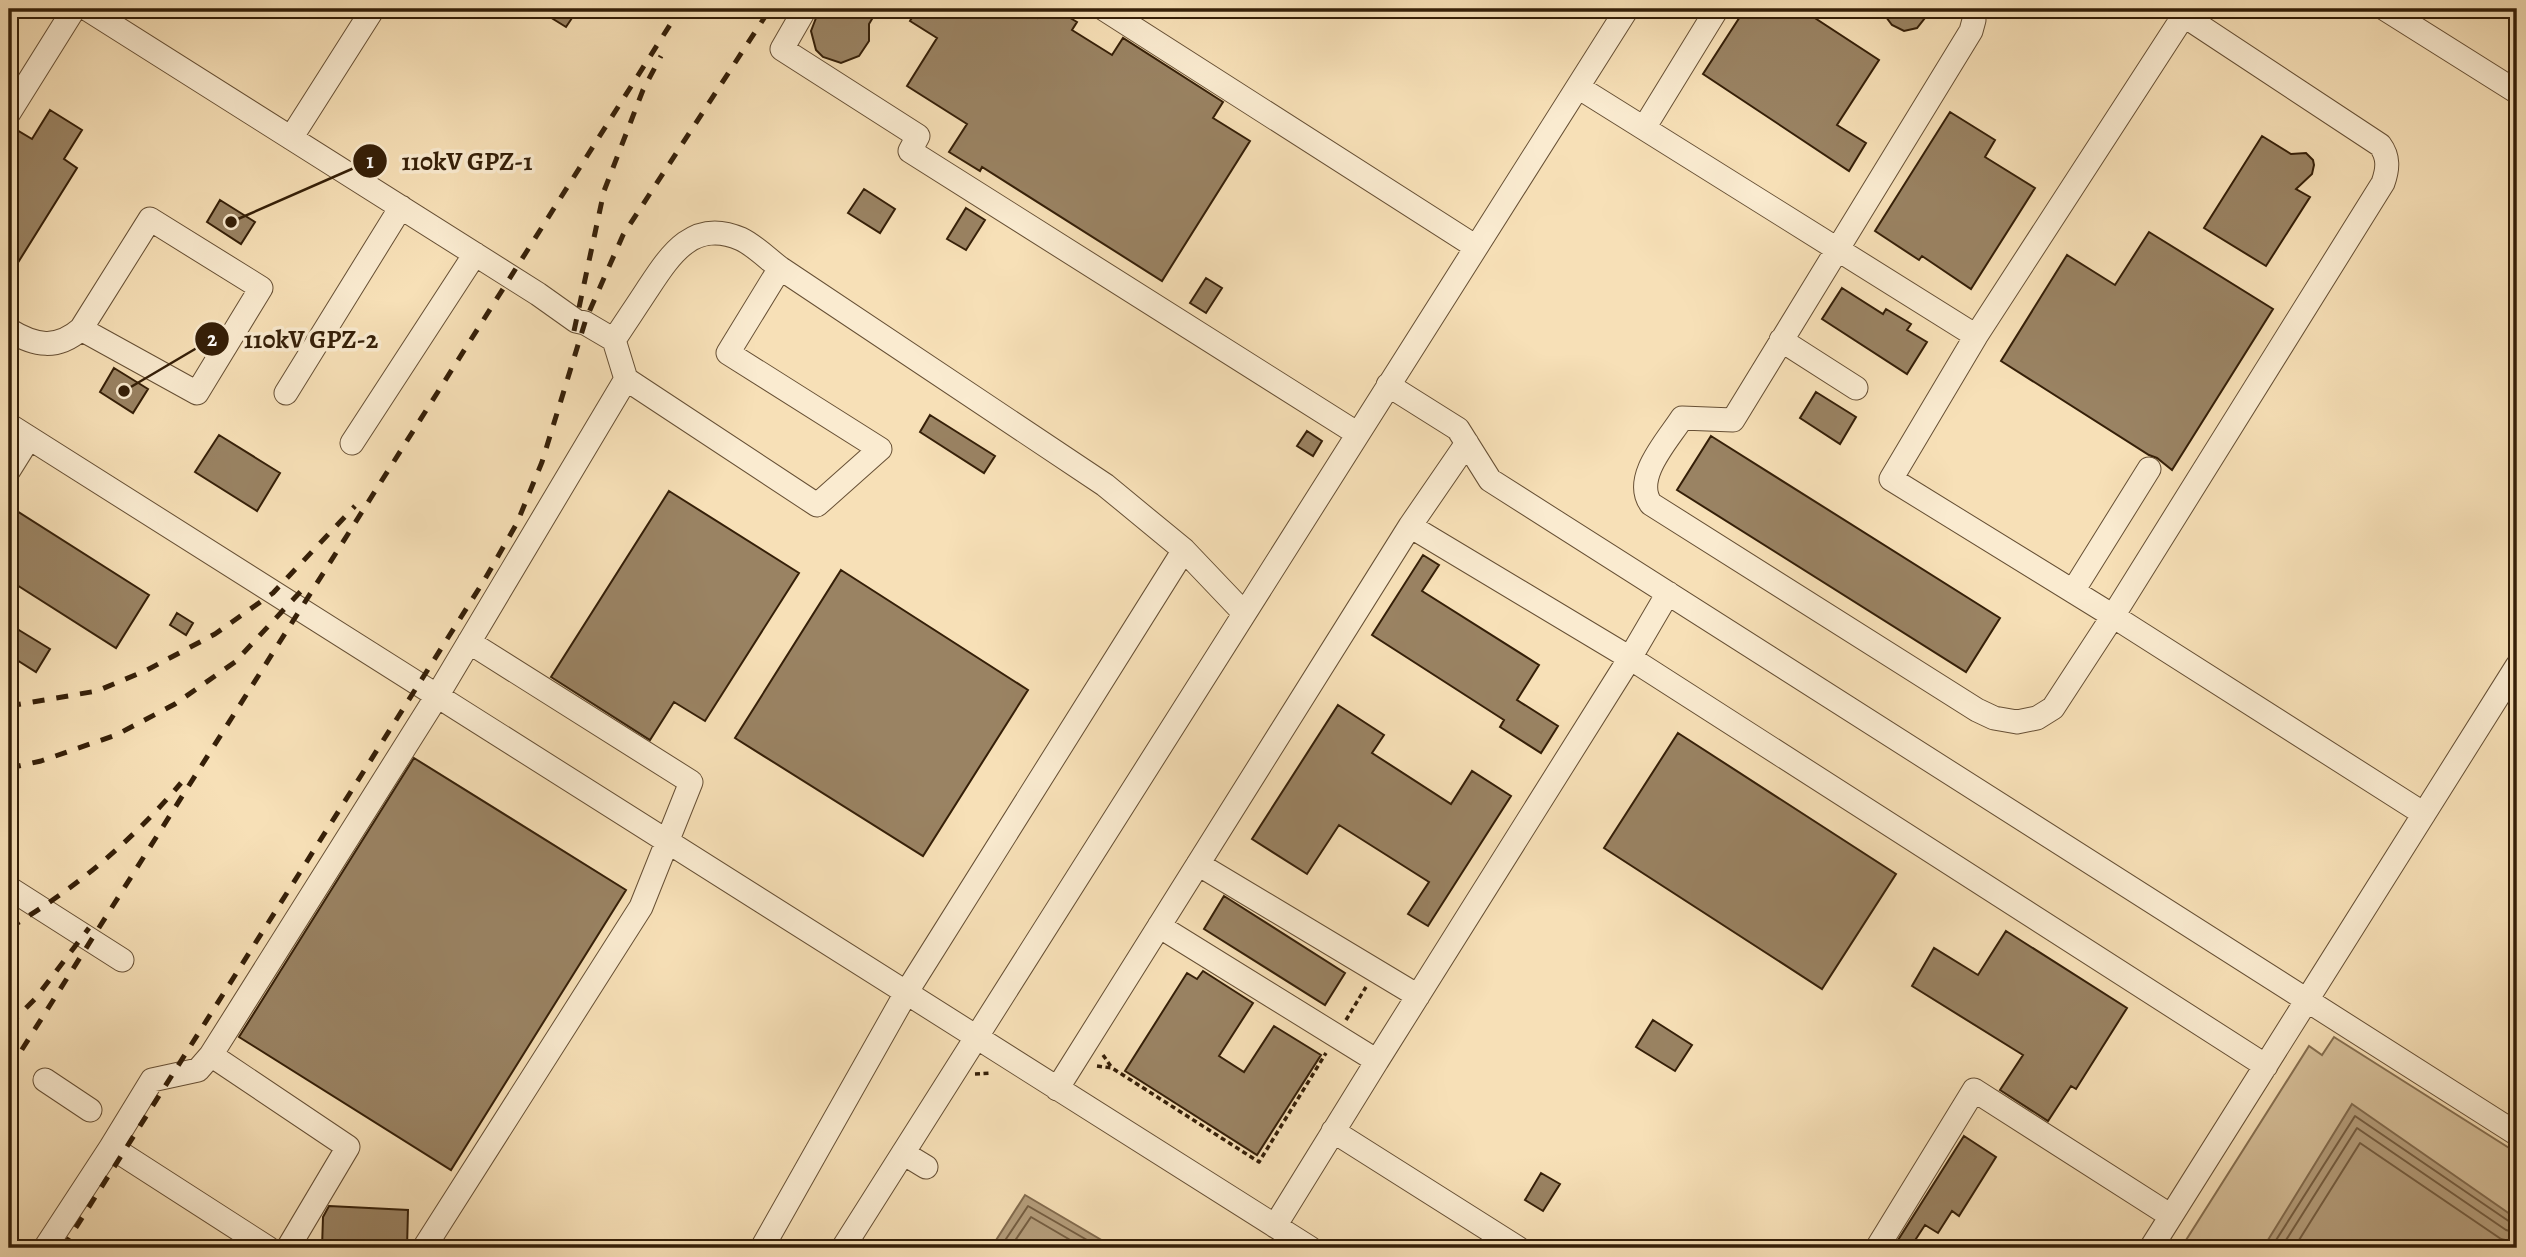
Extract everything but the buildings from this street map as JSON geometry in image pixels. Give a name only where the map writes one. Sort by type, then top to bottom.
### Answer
[{"type":"lane","points":[[9,113],[74,9]]},
{"type":"lane","points":[[87,9],[475,254],[576,321],[585,323],[614,340],[626,379],[817,505],[880,449],[728,353],[780,268]]},
{"type":"lane","points":[[291,138],[373,9]]},
{"type":"lane","points":[[805,9],[782,49],[918,136],[910,151],[1357,434]]},
{"type":"lane","points":[[1104,9],[1476,247]]},
{"type":"lane","points":[[842,1248],[1627,9]]},
{"type":"lane","points":[[1644,128],[1717,9]]},
{"type":"lane","points":[[1972,9],[1974,20],[1971,31],[1733,420],[1682,418],[1647,472],[1644,487],[1646,496],[1651,504],[1976,710],[1994,718],[2017,722],[2037,718],[2053,708],[2113,616],[2387,173],[2386,153],[2380,145],[2182,11],[1976,336],[1891,479],[2113,616],[2424,814]]},
{"type":"lane","points":[[2385,9],[2517,92]]},
{"type":"lane","points":[[1578,87],[1976,336]]},
{"type":"lane","points":[[286,393],[401,207]]},
{"type":"lane","points":[[9,330],[38,343],[69,340],[81,329],[150,219],[261,288],[197,393],[81,329]]},
{"type":"lane","points":[[614,340],[668,257],[684,243],[700,234],[720,233],[743,239],[780,268],[1105,485],[1184,550],[1244,613]]},
{"type":"lane","points":[[352,443],[475,254]]},
{"type":"lane","points":[[1782,340],[1856,388]]},
{"type":"lane","points":[[45,1248],[152,1080],[198,1070],[211,1055],[437,696],[626,379]]},
{"type":"lane","points":[[1388,385],[1458,429],[1490,480],[2517,1134]]},
{"type":"lane","points":[[9,425],[1310,1248]]},
{"type":"lane","points":[[9,470],[29,438]]},
{"type":"lane","points":[[1058,1089],[1410,526],[1467,443]]},
{"type":"lane","points":[[2073,591],[2149,469]]},
{"type":"lane","points":[[1410,526],[1630,659],[2266,1066]]},
{"type":"lane","points":[[762,1248],[906,993],[1184,550]]},
{"type":"lane","points":[[1275,1226],[1630,659],[1668,593]]},
{"type":"lane","points":[[424,1248],[641,907],[691,782],[469,642]]},
{"type":"lane","points":[[2151,1248],[2517,666]]},
{"type":"lane","points":[[1198,864],[1418,996]]},
{"type":"lane","points":[[9,888],[122,960]]},
{"type":"lane","points":[[1160,926],[1377,1060]]},
{"type":"lane","points":[[211,1055],[348,1147],[288,1248]]},
{"type":"lane","points":[[45,1080],[90,1110]]},
{"type":"lane","points":[[1877,1248],[1974,1090],[2171,1216]]},
{"type":"lane","points":[[1333,1131],[1518,1248]]},
{"type":"lane","points":[[111,1147],[268,1248]]},
{"type":"lane","points":[[903,1153],[926,1167]]},
{"type":"shaded area","points":[[2334,1037],[2517,1153],[2517,1248],[2181,1248],[2309,1046],[2322,1055]]},
{"type":"water","points":[[2352,1104],[2517,1219],[2517,1248],[2263,1248]]},
{"type":"water","points":[[1025,1195],[1115,1248],[991,1248]]},
{"type":"railway","points":[[9,1070],[680,9]]},
{"type":"railway","points":[[63,1248],[485,579],[517,523],[542,462],[586,319],[623,235],[770,9]]},
{"type":"railway","points":[[574,331],[604,191],[643,90],[661,56]]},
{"type":"railway","points":[[9,706],[97,691],[147,670],[215,634],[273,593],[355,506]]},
{"type":"railway","points":[[9,768],[41,761],[116,735],[175,704],[235,662],[302,590]]},
{"type":"railway","points":[[9,928],[57,897],[101,863],[122,845],[181,783]]},
{"type":"railway","points":[[9,1025],[35,999],[89,928]]},
{"type":"place","name":"110kV GPZ-1","points":[[231,222]]},
{"type":"place","name":"110kV GPZ-2","points":[[124,391]]}]
